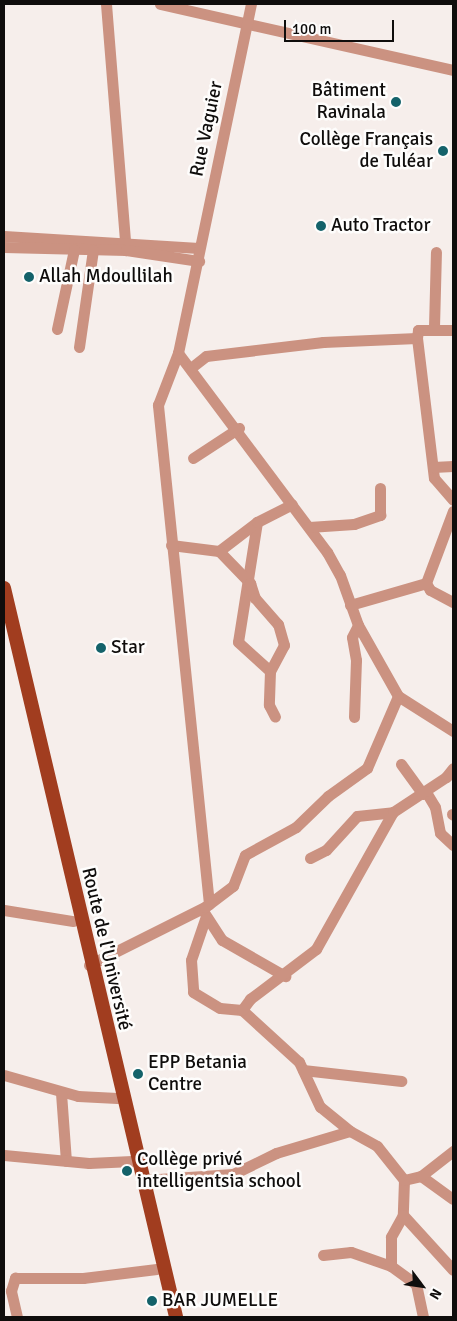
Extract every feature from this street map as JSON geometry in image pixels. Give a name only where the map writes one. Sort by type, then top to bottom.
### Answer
[{"type":"main road","name":"Route de l'Université","points":[[4,588],[90,965],[176,1317]]},
{"type":"main road","name":"Route de l'Université","points":[[4,620],[167,1317]]},
{"type":"street","points":[[106,4],[126,245]]},
{"type":"street","points":[[160,4],[247,22],[453,70]]},
{"type":"street","name":"Rue Vaguier","points":[[206,910],[158,405],[178,353],[200,261],[199,248],[251,4]]},
{"type":"street","points":[[4,236],[199,248]]},
{"type":"street","points":[[4,247],[93,250],[126,245],[200,261]]},
{"type":"street","points":[[58,329],[74,250]]},
{"type":"street","points":[[79,347],[93,250]]},
{"type":"street","points":[[434,327],[436,252]]},
{"type":"street","points":[[453,330],[434,327],[418,330],[417,338],[434,478],[453,500]]},
{"type":"street","points":[[192,367],[206,356],[323,342],[417,338]]},
{"type":"street","points":[[178,353],[192,367],[239,428],[309,527],[340,575],[358,625],[398,696],[453,731]]},
{"type":"street","points":[[193,458],[239,428]]},
{"type":"street","points":[[433,467],[452,462]]},
{"type":"street","points":[[309,527],[354,524],[380,515],[380,488]]},
{"type":"street","points":[[219,551],[257,522],[292,504]]},
{"type":"street","points":[[426,583],[453,511]]},
{"type":"street","points":[[257,522],[250,583],[238,642],[270,671]]},
{"type":"street","points":[[172,545],[219,551],[250,583],[255,598],[278,624],[284,645],[270,671],[269,705],[275,717]]},
{"type":"street","points":[[350,605],[426,583]]},
{"type":"street","points":[[426,583],[430,590],[453,602]]},
{"type":"street","points":[[354,717],[356,660],[352,637],[358,625]]},
{"type":"street","points":[[90,965],[206,910],[233,886],[246,854],[296,827],[328,796],[367,768],[398,696]]},
{"type":"street","points":[[401,764],[435,807],[440,832],[453,845]]},
{"type":"street","points":[[310,858],[326,850],[357,816],[393,812],[424,793],[453,768]]},
{"type":"street","points":[[242,1010],[260,990],[285,976],[324,938],[393,812]]},
{"type":"street","points":[[4,910],[73,921]]},
{"type":"street","points":[[206,910],[222,940],[285,976]]},
{"type":"street","points":[[206,910],[191,960],[193,992],[220,1008],[242,1010],[302,1070],[324,1111],[350,1131],[377,1146],[404,1180],[404,1215],[391,1237],[391,1266]]},
{"type":"street","points":[[302,1070],[400,1081]]},
{"type":"street","points":[[4,1075],[61,1093],[117,1098]]},
{"type":"street","points":[[61,1093],[66,1161]]},
{"type":"street","points":[[144,1180],[233,1174],[276,1153],[350,1131]]},
{"type":"street","points":[[404,1180],[422,1176],[453,1151]]},
{"type":"street","points":[[4,1155],[66,1161],[132,1161]]},
{"type":"street","points":[[422,1176],[453,1199]]},
{"type":"street","points":[[404,1215],[453,1270]]},
{"type":"street","points":[[323,1255],[351,1252],[391,1266],[416,1284],[423,1317]]},
{"type":"street","points":[[17,1317],[11,1291],[15,1278],[83,1278],[156,1269]]},
{"type":"place","name":"Bâtiment Ravinala","points":[[396,102]]},
{"type":"place","name":"Collège Français de Tuléar","points":[[443,151]]},
{"type":"place","name":"Auto Tractor","points":[[321,226]]},
{"type":"place","name":"Allah Mdoullilah","points":[[29,277]]},
{"type":"place","name":"Star","points":[[101,648]]},
{"type":"place","name":"EPP Betania Centre","points":[[138,1074]]},
{"type":"place","name":"Collège privé intelligentsia school","points":[[127,1171]]},
{"type":"place","name":"BAR JUMELLE","points":[[152,1301]]}]
